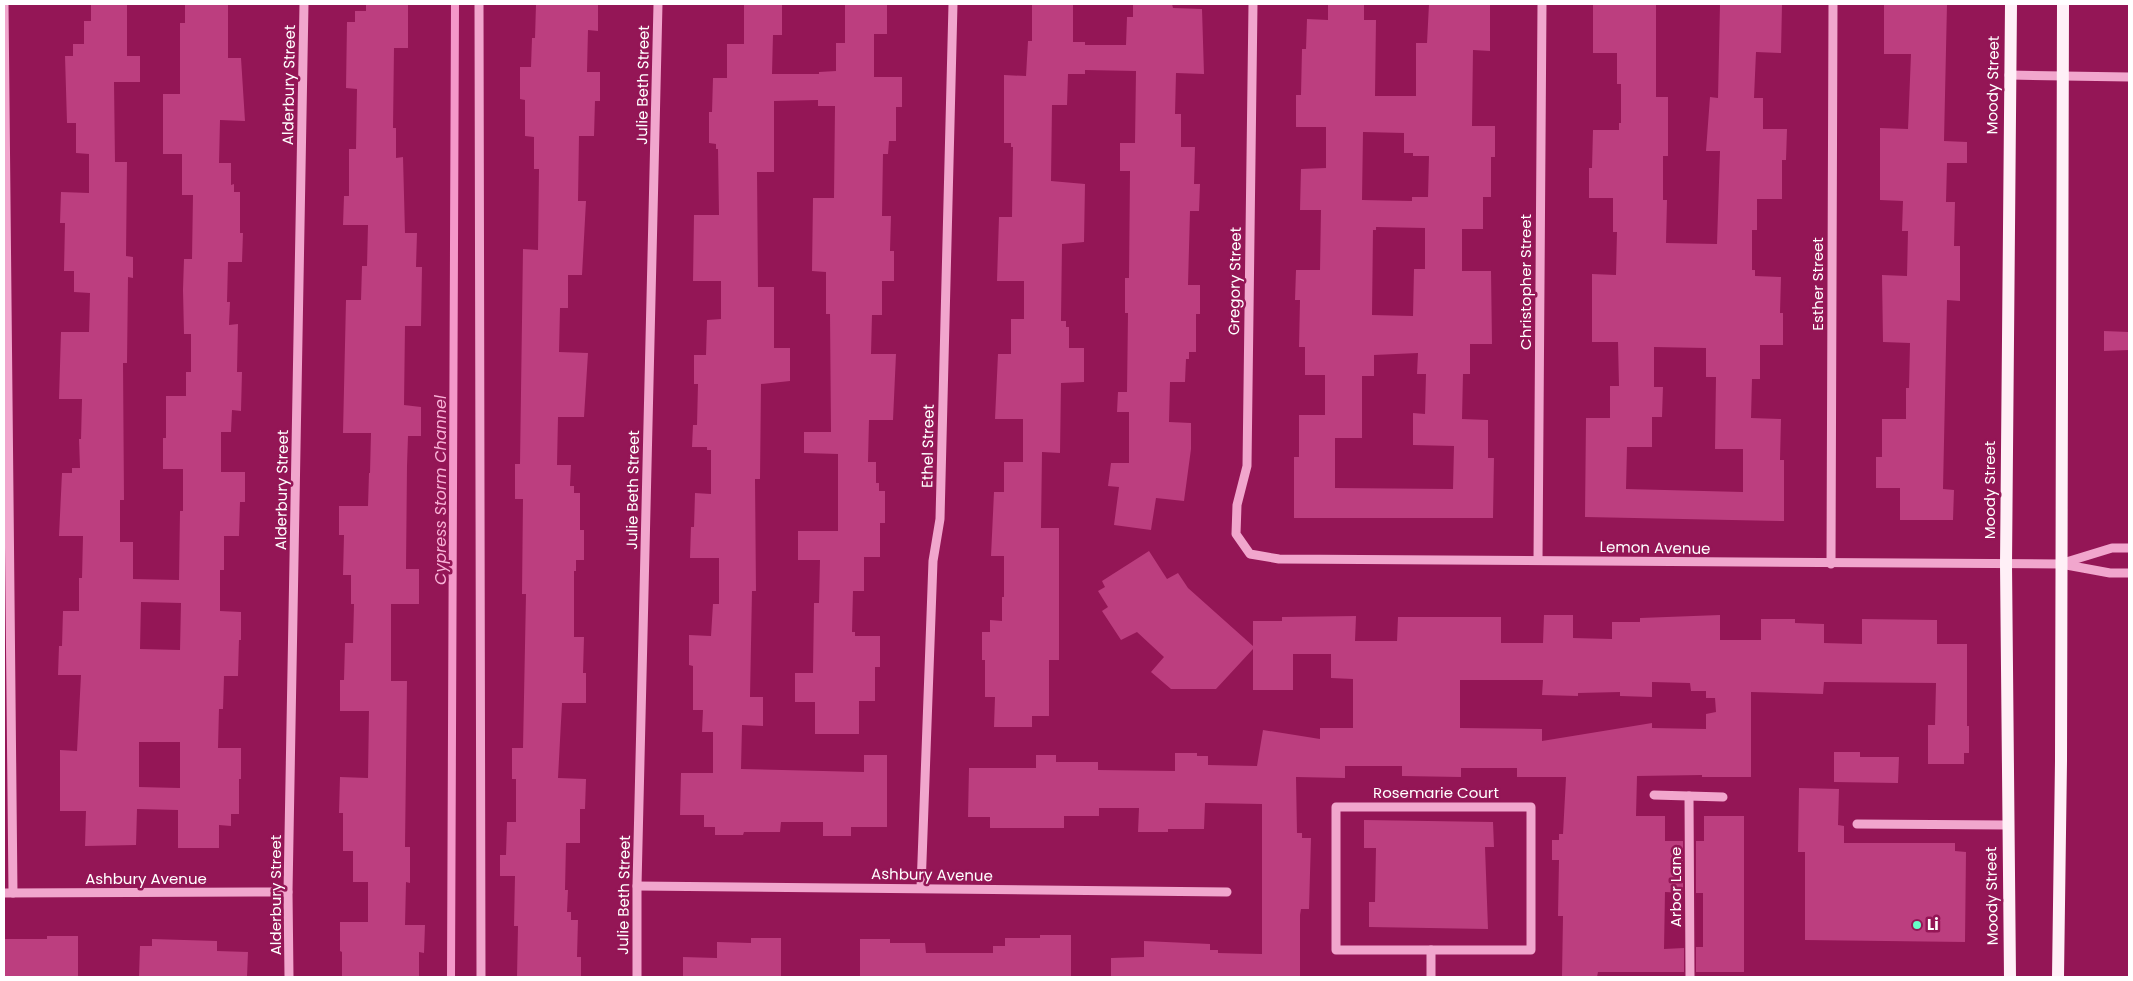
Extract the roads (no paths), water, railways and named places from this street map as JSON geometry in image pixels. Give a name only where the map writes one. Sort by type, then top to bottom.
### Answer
[{"type":"main road","name":"Moody Street","points":[[2010,977],[2007,825],[2006,564],[2011,4]]},
{"type":"main road","points":[[2058,977],[2063,4]]},
{"type":"street","points":[[4,4],[8,893]]},
{"type":"street","name":"Alderbury Street","points":[[289,977],[288,892],[304,4]]},
{"type":"street","points":[[479,4],[481,977]]},
{"type":"street","name":"Julie Beth Street","points":[[637,977],[637,886],[658,4]]},
{"type":"street","name":"Ethel Street","points":[[921,888],[933,561],[940,519],[954,4]]},
{"type":"street","name":"Gregory Street","points":[[1250,554],[1236,534],[1238,505],[1247,466],[1253,4]]},
{"type":"street","name":"Christopher Street","points":[[1538,560],[1542,4]]},
{"type":"street","name":"Esther Street","points":[[1831,564],[1833,4]]},
{"type":"street","points":[[2009,74],[2129,77]]},
{"type":"street","points":[[2061,564],[2112,548],[2129,548]]},
{"type":"street","name":"Lemon Avenue","points":[[1250,554],[1279,559],[2061,564]]},
{"type":"street","points":[[2061,564],[2110,573],[2129,573]]},
{"type":"street","points":[[1654,795],[1723,797]]},
{"type":"street","name":"Arbor Lane","points":[[1689,796],[1690,977]]},
{"type":"street","name":"Rosemarie Court","points":[[1336,807],[1531,807],[1531,950],[1431,950],[1336,950],[1336,807]]},
{"type":"street","points":[[1857,824],[2007,825]]},
{"type":"street","name":"Ashbury Avenue","points":[[637,886],[1226,892]]},
{"type":"street","name":"Ashbury Avenue","points":[[8,893],[288,892]]},
{"type":"street","points":[[1431,950],[1431,977]]},
{"type":"waterway","name":"Cypress Storm Channel","points":[[451,977],[455,4]]},
{"type":"place","name":"Li","points":[[1917,925]]}]
